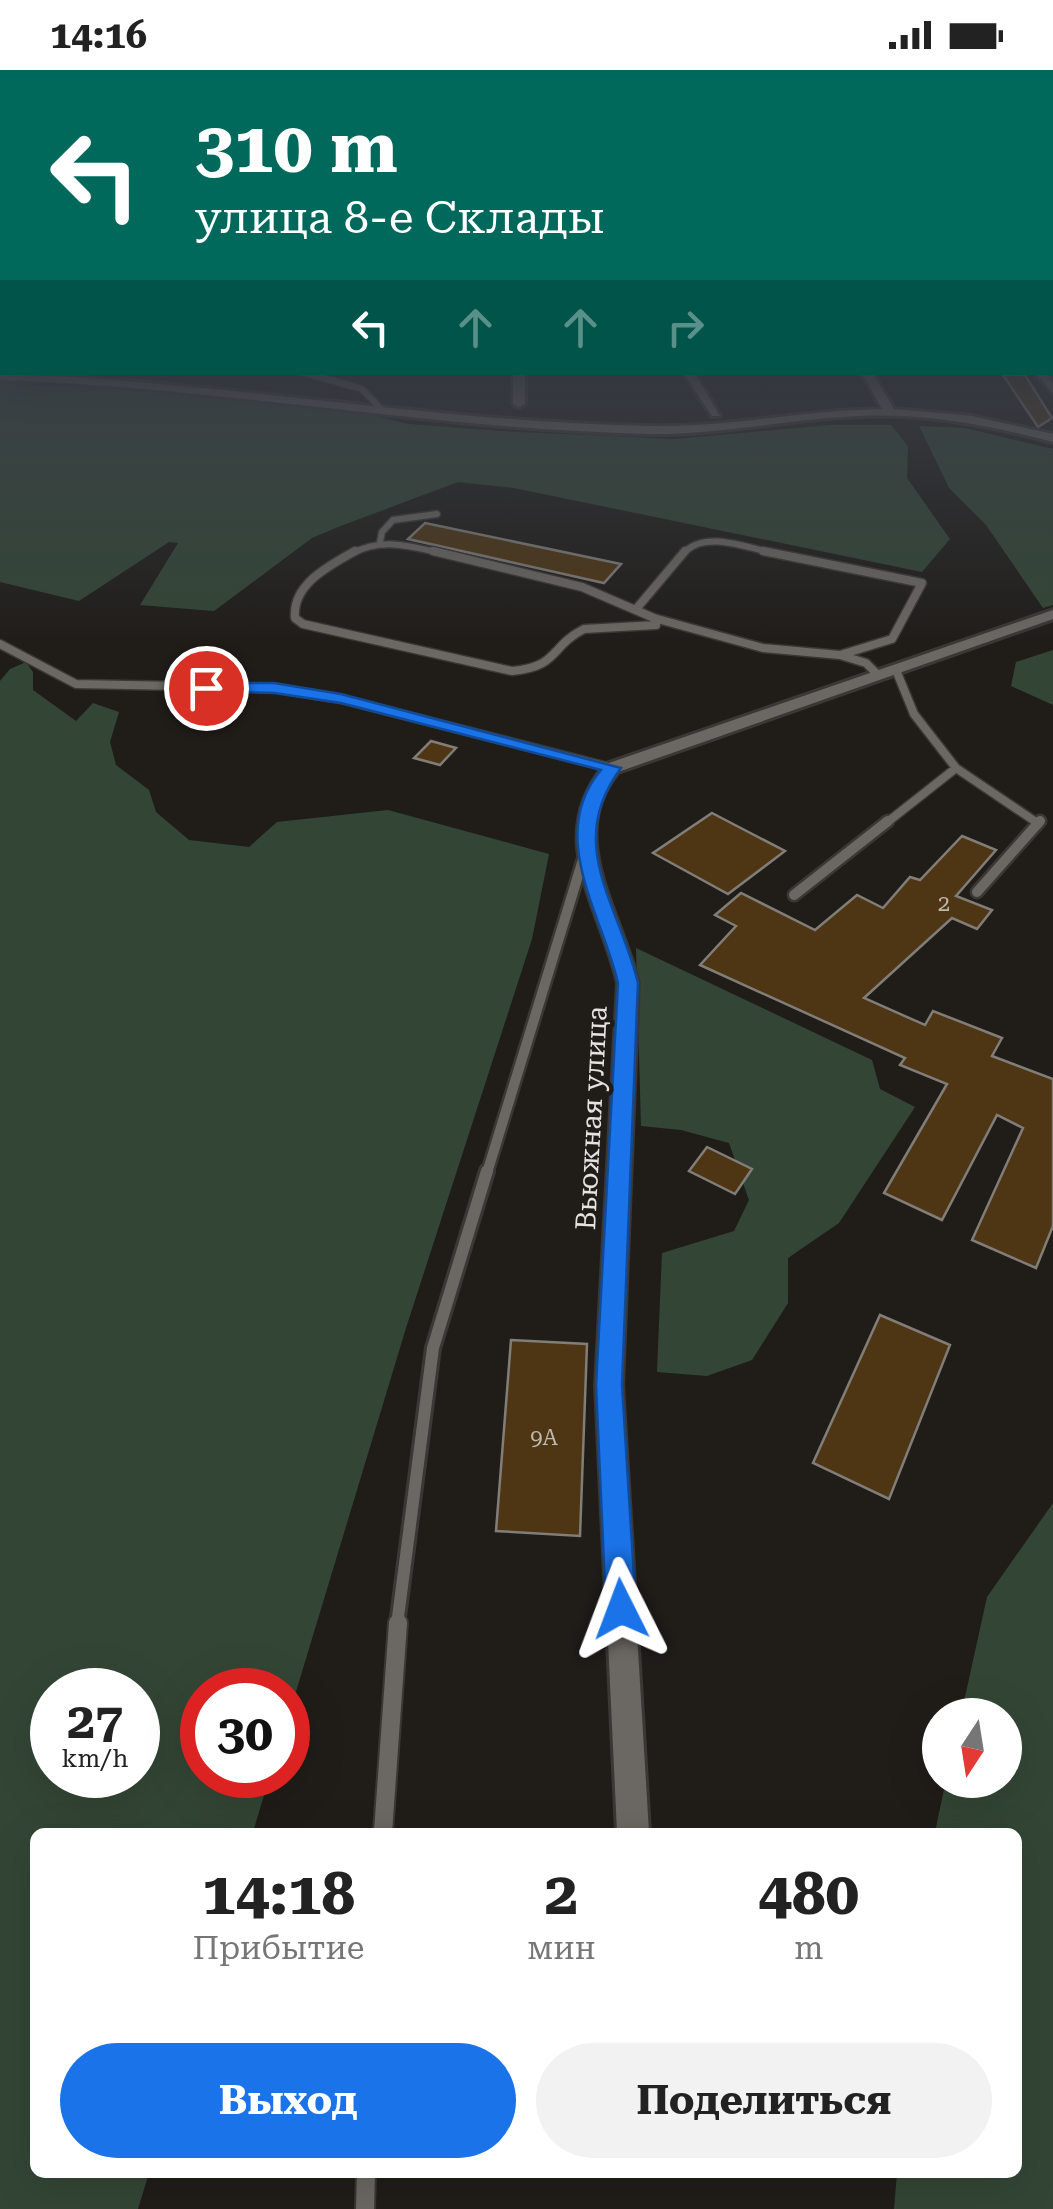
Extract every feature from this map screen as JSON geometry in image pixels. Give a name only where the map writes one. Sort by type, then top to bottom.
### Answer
[{"type":"street","points":[[612,768],[1053,614]]},
{"type":"street","name":"Вьюжная улица","points":[[612,768],[596,787],[588,805],[586,849],[589,870],[618,944],[628,983],[609,1385],[633,1828]]},
{"type":"lane","points":[[380,542],[384,526],[394,518],[437,514]]},
{"type":"lane","points":[[637,608],[691,544],[706,540],[922,584],[892,639],[840,655]]},
{"type":"lane","points":[[654,618],[656,625],[580,630],[552,662],[528,671],[303,624],[295,618],[294,607],[302,588],[330,565],[380,542],[422,546],[582,587],[654,618],[762,648],[840,655],[866,662],[886,672],[956,768],[1041,822],[977,892]]},
{"type":"lane","points":[[0,644],[76,684],[291,690],[358,702],[612,768]]},
{"type":"lane","points":[[794,895],[956,768]]},
{"type":"lane","points":[[384,1828],[392,1667],[433,1348],[586,849]]},
{"type":"lane","points":[[364,2209],[366,2178]]},
{"type":"green space","points":[[0,444],[906,444],[907,478],[950,539],[922,572],[514,488],[458,482],[312,538],[214,611],[140,605],[178,543],[169,542],[79,601],[0,582]]},
{"type":"green space","points":[[928,444],[1031,444],[1053,449],[1053,605],[1043,608],[986,525],[949,488]]},
{"type":"green space","points":[[1053,650],[1053,705],[1011,686],[1016,662]]},
{"type":"green space","points":[[26,662],[33,672],[33,690],[76,721],[93,703],[119,712],[110,742],[116,765],[149,790],[156,812],[189,840],[249,847],[277,822],[388,810],[549,854],[532,939],[406,1328],[303,1668],[180,1668],[180,1798],[263,1798],[254,1828],[30,1828],[30,2178],[147,2178],[138,2209],[0,2209],[0,681],[10,669]]},
{"type":"green space","points":[[636,948],[872,1060],[880,1089],[915,1107],[839,1223],[788,1258],[788,1303],[752,1360],[707,1376],[657,1372],[662,1253],[734,1231],[749,1200],[729,1143],[681,1130],[641,1126]]},
{"type":"green space","points":[[1053,1503],[1053,2209],[894,2209],[897,2178],[1022,2178],[1022,1828],[936,1828],[942,1798],[1022,1798],[1022,1698],[965,1698],[987,1597]]},
{"type":"building","points":[[425,523],[621,564],[604,583],[408,539]]},
{"type":"building","points":[[431,741],[456,748],[440,765],[414,758]]},
{"type":"building","points":[[712,813],[785,851],[728,894],[653,853]]},
{"type":"building","points":[[962,836],[996,850],[956,896],[992,910],[977,929],[952,918],[864,998],[925,1025],[933,1011],[1002,1038],[992,1056],[1053,1079],[1053,1226],[1036,1268],[972,1240],[1023,1128],[997,1115],[942,1220],[884,1193],[947,1084],[900,1065],[905,1058],[700,965],[736,926],[715,915],[741,893],[815,930],[857,895],[883,908],[910,877],[920,880]]},
{"type":"building","points":[[707,1147],[752,1169],[735,1194],[689,1171]]},
{"type":"building","points":[[880,1315],[950,1345],[889,1499],[813,1463]]},
{"type":"building","points":[[511,1340],[587,1344],[580,1536],[496,1531]]},
{"type":"route","points":[[206,688],[274,688],[341,698],[612,768],[596,787],[588,805],[585,837],[589,870],[618,944],[628,983],[609,1385],[621,1609]]}]
